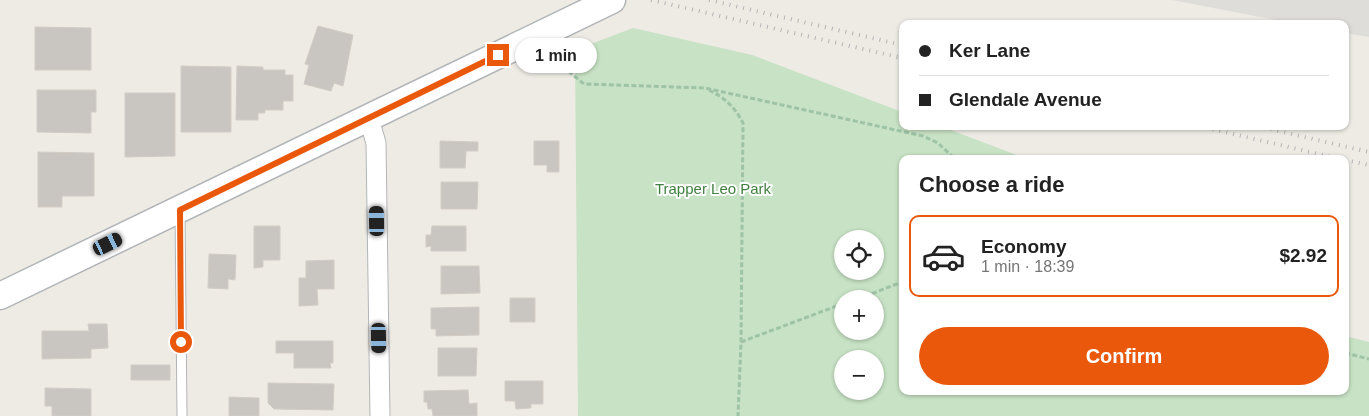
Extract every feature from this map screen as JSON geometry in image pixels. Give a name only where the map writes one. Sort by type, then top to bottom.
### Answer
[{"type":"main road","points":[[0,296],[612,0]]},
{"type":"street","points":[[369,119],[376,143],[380,416]]},
{"type":"lane","points":[[180,210],[182,416]]},
{"type":"path","points":[[530,39],[584,84],[705,88],[922,136],[938,143],[951,155]]},
{"type":"path","points":[[705,88],[726,99],[735,108],[742,123],[741,342],[738,416]]},
{"type":"path","points":[[881,290],[899,283]]},
{"type":"path","points":[[741,342],[834,307]]},
{"type":"path","points":[[1349,354],[1369,359]]},
{"type":"shaded area","points":[[1172,0],[1369,0],[1369,37],[1349,34],[1349,20],[1276,20]]},
{"type":"green space","name":"Trapper Leo Park","points":[[633,28],[752,55],[899,111],[899,130],[951,130],[1016,155],[899,155],[899,395],[1349,395],[1349,337],[1369,342],[1369,416],[578,416],[575,50]]},
{"type":"building","points":[[318,26],[353,35],[343,86],[334,83],[331,91],[304,84],[309,65],[305,64]]},
{"type":"building","points":[[35,27],[91,28],[91,70],[35,70]]},
{"type":"building","points":[[181,66],[231,67],[231,132],[181,132]]},
{"type":"building","points":[[237,66],[263,67],[263,70],[285,70],[285,75],[293,75],[293,101],[283,101],[283,110],[265,110],[265,113],[258,113],[258,120],[236,120]]},
{"type":"building","points":[[37,90],[96,90],[96,112],[91,112],[91,133],[37,132]]},
{"type":"building","points":[[125,93],[175,93],[175,156],[125,157]]},
{"type":"building","points":[[440,141],[478,142],[478,151],[466,151],[465,168],[440,168]]},
{"type":"building","points":[[534,141],[559,141],[559,172],[547,172],[547,165],[534,165]]},
{"type":"building","points":[[38,152],[94,153],[94,196],[62,196],[62,207],[38,207]]},
{"type":"building","points":[[441,182],[478,182],[477,209],[441,209]]},
{"type":"building","points":[[254,226],[280,226],[280,260],[263,260],[263,267],[254,268]]},
{"type":"building","points":[[432,226],[466,226],[466,251],[431,251],[431,246],[426,247],[426,235],[431,235]]},
{"type":"building","points":[[209,254],[236,255],[235,280],[228,279],[228,289],[208,288]]},
{"type":"building","points":[[334,260],[334,289],[317,289],[318,305],[299,306],[299,278],[306,278],[306,261]]},
{"type":"building","points":[[441,266],[479,266],[480,293],[441,294]]},
{"type":"building","points":[[510,298],[535,298],[535,322],[510,322]]},
{"type":"building","points":[[479,307],[479,335],[436,336],[436,329],[431,329],[431,308]]},
{"type":"building","points":[[88,324],[107,324],[108,348],[91,349],[91,358],[42,359],[42,331],[89,331]]},
{"type":"building","points":[[276,341],[333,341],[333,363],[330,363],[331,368],[294,368],[294,353],[276,353]]},
{"type":"building","points":[[438,348],[477,348],[476,376],[438,376]]},
{"type":"building","points":[[131,365],[170,365],[170,380],[131,380]]},
{"type":"building","points":[[505,381],[543,381],[543,404],[531,404],[531,408],[516,409],[515,401],[505,401]]},
{"type":"building","points":[[268,383],[334,384],[333,410],[274,409],[268,403]]},
{"type":"building","points":[[45,388],[91,389],[91,416],[52,416],[52,406],[45,406]]},
{"type":"building","points":[[468,390],[469,404],[477,403],[477,416],[433,416],[432,409],[428,409],[427,402],[424,402],[424,391]]},
{"type":"building","points":[[229,397],[259,398],[259,416],[229,416]]},
{"type":"railway","points":[[651,0],[899,57]]},
{"type":"railway","points":[[709,0],[899,44]]},
{"type":"railway","points":[[1216,130],[1323,155]]},
{"type":"railway","points":[[1274,130],[1369,152]]},
{"type":"railway","points":[[1349,161],[1369,165]]},
{"type":"route","points":[[181,342],[180,210],[498,55]]}]
